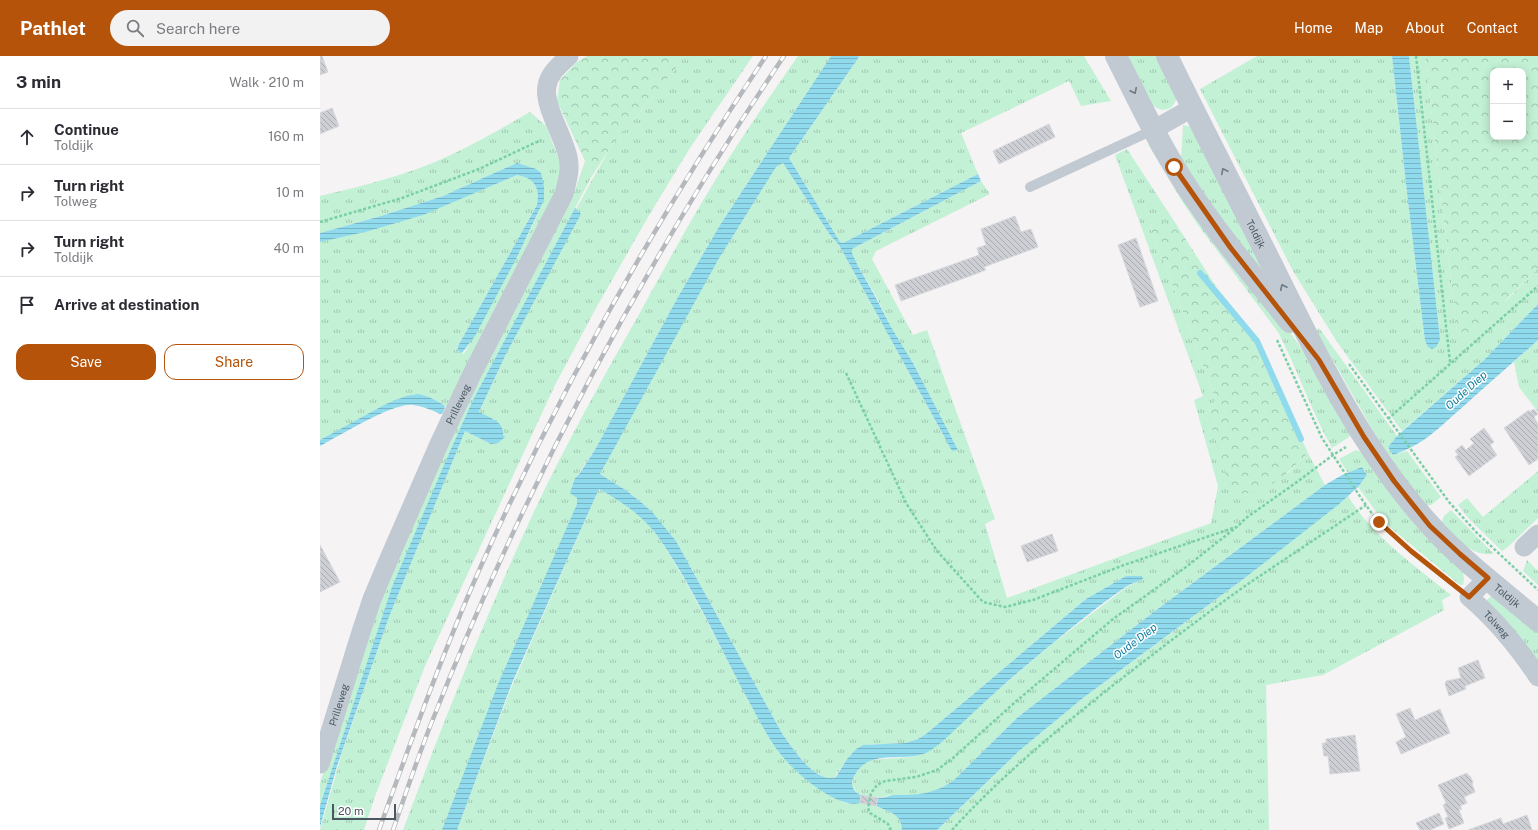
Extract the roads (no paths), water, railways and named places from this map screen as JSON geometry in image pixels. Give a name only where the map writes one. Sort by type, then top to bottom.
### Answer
[{"type":"street","name":"Prilleweg","points":[[320,764],[361,632],[386,567],[439,444],[472,374],[564,194],[569,174],[568,157],[548,102],[546,87],[551,74],[569,56]]},
{"type":"street","name":"Toldijk","points":[[1116,56],[1153,130],[1174,167],[1197,202],[1230,247],[1319,360]]},
{"type":"street","name":"Toldijk","points":[[1167,56],[1319,360],[1364,437],[1394,481],[1430,526],[1460,554],[1538,621]]},
{"type":"street","points":[[1153,130],[1192,108]]},
{"type":"street","points":[[1524,547],[1538,534]]},
{"type":"street","name":"Tolweg","points":[[1488,578],[1469,597],[1503,630],[1538,677]]},
{"type":"lane","points":[[1030,187],[1153,130]]},
{"type":"water","points":[[831,56],[859,57],[789,158],[840,242],[843,243],[978,174],[981,181],[852,249],[852,253],[857,264],[891,327],[913,363],[958,450],[952,451],[839,245],[830,235],[783,163],[776,167],[718,260],[600,474],[627,491],[642,503],[653,513],[676,541],[783,735],[813,771],[828,778],[836,777],[847,759],[856,749],[863,745],[905,743],[918,739],[926,734],[1086,599],[1126,576],[1142,576],[1143,579],[1127,586],[1066,632],[1008,681],[935,748],[926,753],[908,757],[881,758],[872,760],[865,764],[858,770],[852,782],[854,790],[861,795],[860,803],[850,803],[840,801],[817,788],[782,756],[762,727],[693,593],[656,534],[637,514],[599,489],[512,683],[457,830],[442,830],[498,684],[577,504],[577,498],[570,493],[575,478],[580,473],[596,448],[678,297],[720,225]]},
{"type":"water","points":[[1392,56],[1409,56],[1440,340],[1436,347],[1432,349],[1428,347],[1425,341]]},
{"type":"water","points":[[517,163],[536,169],[541,173],[544,186],[544,200],[517,257],[475,336],[462,353],[458,351],[458,346],[537,205],[537,189],[532,181],[523,176],[517,175],[423,215],[369,231],[320,242],[320,233],[381,216],[443,196]]},
{"type":"water","points":[[575,208],[581,214],[506,354],[479,412],[496,420],[501,426],[505,437],[498,443],[491,444],[465,431],[389,617],[337,766],[320,827],[320,805],[392,587],[473,400]]},
{"type":"water","name":"Oude Diep","points":[[1538,304],[1538,340],[1432,434],[1415,446],[1393,455],[1388,447],[1397,436],[1485,359]]},
{"type":"water","points":[[419,394],[429,397],[444,405],[445,407],[443,413],[440,414],[427,408],[413,405],[404,405],[380,414],[320,446],[320,440],[386,404],[406,396]]},
{"type":"water","name":"Oude Diep","points":[[1362,467],[1367,475],[1358,487],[1338,505],[1246,577],[1083,698],[1019,751],[937,830],[902,830],[900,820],[894,814],[876,806],[878,798],[893,795],[925,793],[939,789],[954,780],[1018,717],[1155,611],[1325,485],[1342,475]]},
{"type":"waterway","points":[[1200,273],[1257,341],[1301,439]]},
{"type":"railway","points":[[379,830],[428,697],[467,598],[512,499],[544,434],[649,241],[726,117],[766,56]]},
{"type":"railway","points":[[393,830],[412,774],[469,632],[507,546],[548,461],[590,378],[683,214],[732,135],[784,56]]}]
